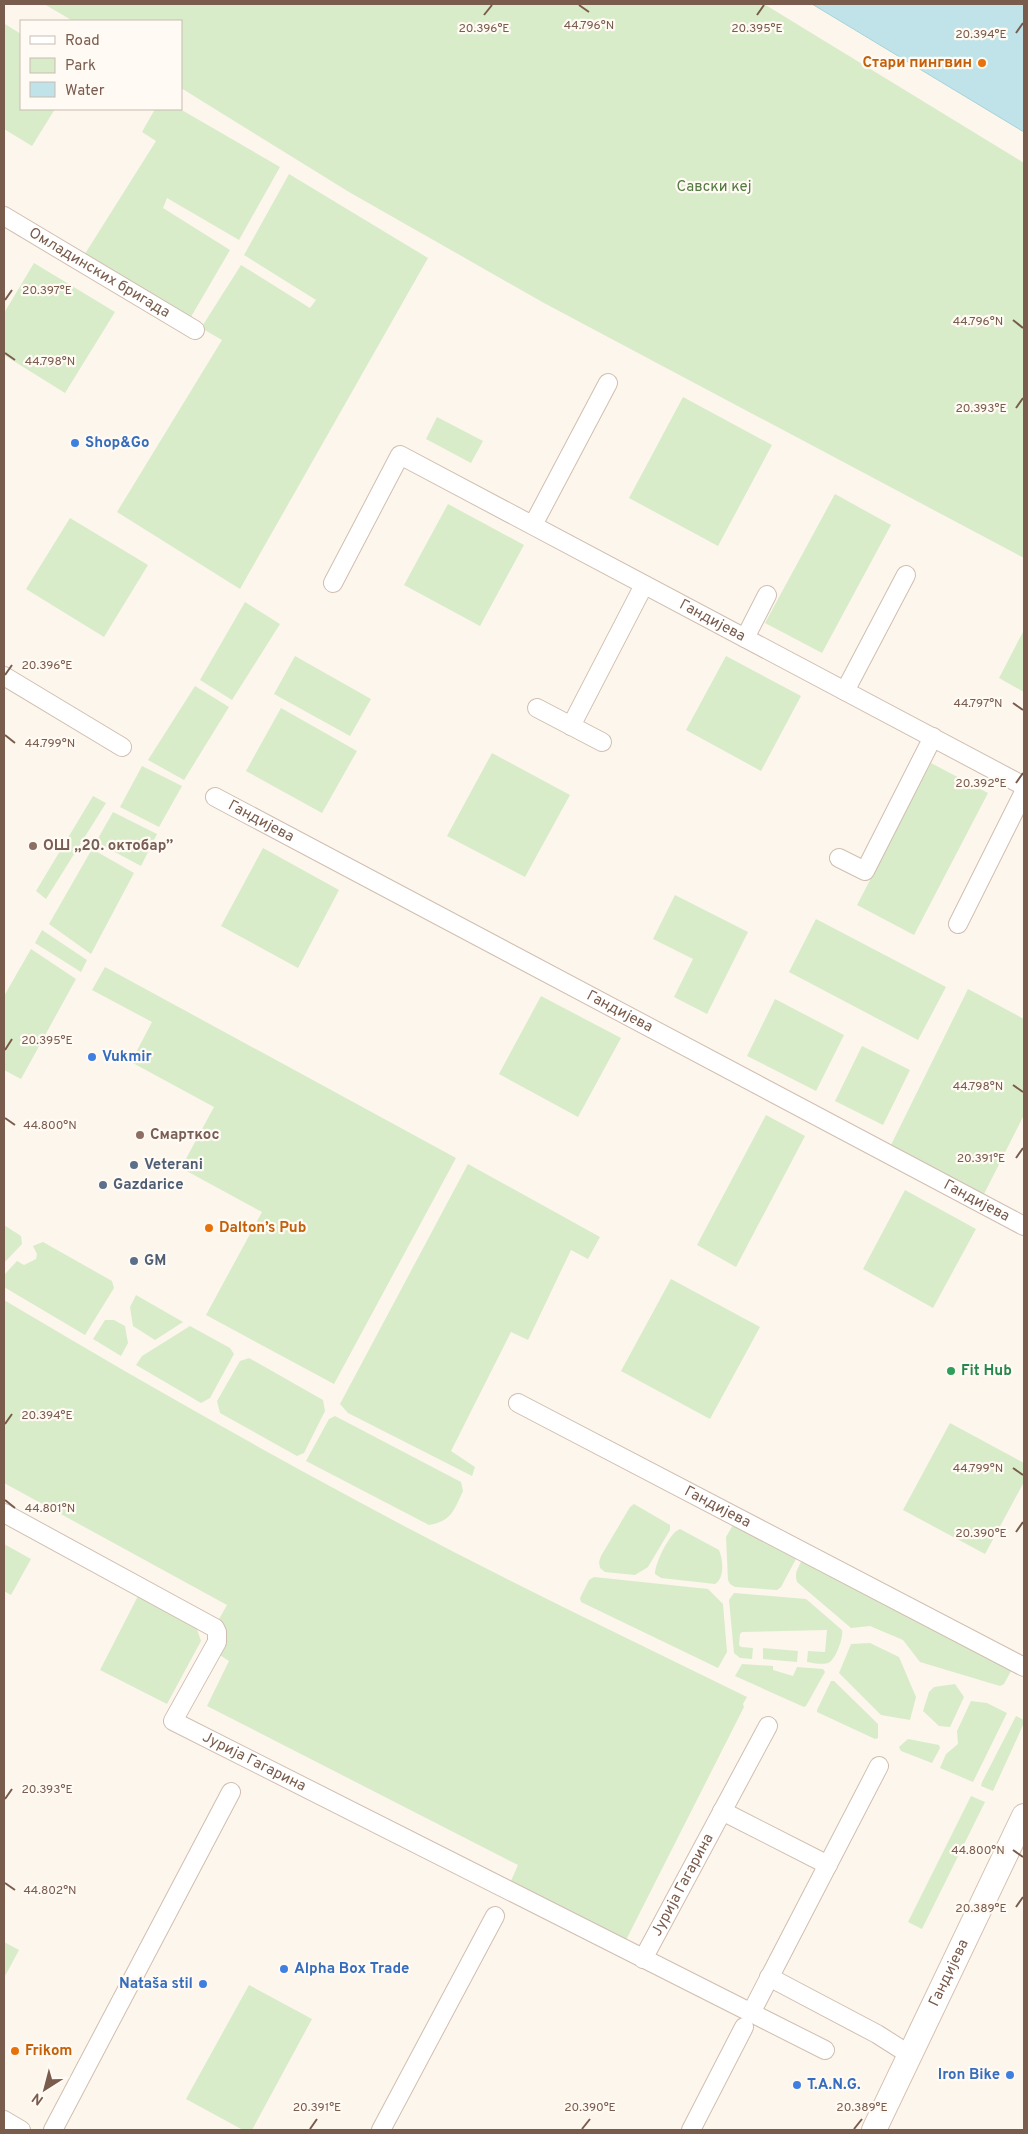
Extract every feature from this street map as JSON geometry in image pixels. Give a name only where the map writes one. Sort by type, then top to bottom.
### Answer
[{"type":"street","name":"Омладинских бригада","points":[[4,216],[195,330]]},
{"type":"street","points":[[532,526],[608,383]]},
{"type":"street","name":"Гандијева","points":[[333,583],[400,455],[1024,786]]},
{"type":"street","points":[[845,691],[906,575]]},
{"type":"street","points":[[571,726],[644,585]]},
{"type":"street","points":[[745,638],[767,595]]},
{"type":"street","points":[[4,676],[122,747]]},
{"type":"street","points":[[538,708],[602,742]]},
{"type":"street","points":[[839,858],[865,871],[933,737]]},
{"type":"street","points":[[958,924],[1024,792]]},
{"type":"street","name":"Гандијева","points":[[215,797],[1024,1226]]},
{"type":"street","name":"Гандијева","points":[[518,1403],[1024,1667]]},
{"type":"street","name":"Јурија Гагарина","points":[[4,1513],[215,1628],[217,1642],[173,1721],[643,1959],[747,2020],[825,2050]]},
{"type":"street","name":"Јурија Гагарина","points":[[643,1959],[768,1726]]},
{"type":"street","points":[[691,2130],[879,1766]]},
{"type":"street","points":[[53,2130],[231,1792]]},
{"type":"street","points":[[722,1811],[828,1865]]},
{"type":"street","name":"Гандијева","points":[[874,2130],[1024,1816]]},
{"type":"street","points":[[381,2130],[495,1916]]},
{"type":"street","points":[[769,1977],[877,2034],[910,2055]]},
{"type":"street","points":[[4,2120],[21,2130]]},
{"type":"green space","name":"Савски кеј","points":[[44,4],[764,4],[1024,163],[1024,558],[544,303],[349,192],[182,89],[182,20],[71,20]]},
{"type":"green space","points":[[5,24],[20,33],[20,110],[54,110],[32,146],[4,129]]},
{"type":"green space","points":[[154,110],[182,110],[280,167],[239,240],[167,198],[163,208],[230,250],[188,322],[83,257],[156,141],[142,132]]},
{"type":"green space","points":[[289,174],[428,258],[240,589],[117,512],[222,340],[201,328],[241,265],[310,308],[316,300],[244,255]]},
{"type":"green space","points":[[34,263],[115,312],[65,393],[4,355],[4,313]]},
{"type":"green space","points":[[683,397],[772,445],[718,546],[629,498]]},
{"type":"green space","points":[[437,417],[483,441],[471,463],[426,439]]},
{"type":"green space","points":[[835,494],[891,525],[822,653],[765,623]]},
{"type":"green space","points":[[448,504],[524,545],[480,626],[404,585]]},
{"type":"green space","points":[[70,518],[148,565],[104,637],[26,589]]},
{"type":"green space","points":[[245,602],[280,624],[232,700],[200,680]]},
{"type":"green space","points":[[1024,630],[1024,692],[999,678]]},
{"type":"green space","points":[[295,656],[371,699],[350,736],[274,694]]},
{"type":"green space","points":[[726,656],[801,696],[761,771],[686,730]]},
{"type":"green space","points":[[195,686],[229,707],[184,780],[148,760]]},
{"type":"green space","points":[[281,708],[357,751],[322,813],[246,771]]},
{"type":"green space","points":[[492,753],[570,795],[525,877],[447,836]]},
{"type":"green space","points":[[931,763],[988,793],[914,935],[857,905]]},
{"type":"green space","points":[[142,766],[182,786],[159,827],[120,807]]},
{"type":"green space","points":[[93,796],[106,803],[46,899],[36,891]]},
{"type":"green space","points":[[113,812],[157,834],[141,866],[96,842]]},
{"type":"green space","points":[[263,848],[339,890],[298,968],[221,926]]},
{"type":"green space","points":[[92,849],[134,873],[91,954],[49,924]]},
{"type":"green space","points":[[675,895],[748,932],[707,1014],[674,997],[693,959],[653,939]]},
{"type":"green space","points":[[816,919],[946,987],[918,1040],[789,972]]},
{"type":"green space","points":[[42,930],[87,960],[81,972],[35,943]]},
{"type":"green space","points":[[31,949],[76,979],[21,1079],[4,1070],[4,996]]},
{"type":"green space","points":[[105,967],[456,1158],[334,1384],[206,1315],[262,1212],[181,1168],[214,1107],[131,1062],[152,1022],[92,990]]},
{"type":"green space","points":[[968,989],[1024,1019],[1024,1115],[983,1196],[890,1147]]},
{"type":"green space","points":[[541,996],[621,1038],[578,1117],[499,1074]]},
{"type":"green space","points":[[775,999],[844,1035],[816,1091],[747,1056]]},
{"type":"green space","points":[[862,1046],[910,1070],[883,1125],[835,1101]]},
{"type":"green space","points":[[766,1115],[805,1136],[736,1267],[697,1245]]},
{"type":"green space","points":[[468,1164],[600,1237],[588,1259],[571,1250],[528,1340],[511,1332],[451,1451],[475,1467],[472,1476],[348,1413],[340,1404]]},
{"type":"green space","points":[[905,1190],[976,1229],[933,1308],[863,1269]]},
{"type":"green space","points":[[4,1225],[21,1236],[22,1244],[4,1263]]},
{"type":"green space","points":[[43,1242],[112,1281],[114,1288],[85,1335],[4,1287],[4,1275],[17,1261],[24,1265],[36,1259],[37,1254],[33,1246]]},
{"type":"green space","points":[[671,1279],[760,1327],[710,1419],[621,1371]]},
{"type":"green space","points":[[136,1295],[183,1322],[155,1340],[133,1326],[130,1307]]},
{"type":"green space","points":[[4,1300],[219,1425],[399,1523],[547,1599],[747,1697],[743,1704],[744,1707],[626,1940],[510,1883],[518,1865],[207,1706],[229,1661],[215,1652],[222,1625],[219,1619],[227,1605],[4,1483]]},
{"type":"green space","points":[[105,1320],[114,1320],[125,1326],[128,1343],[121,1356],[93,1339]]},
{"type":"green space","points":[[190,1326],[230,1348],[234,1354],[210,1398],[201,1403],[136,1365],[142,1356]]},
{"type":"green space","points":[[249,1358],[323,1400],[325,1411],[304,1453],[297,1456],[220,1413],[217,1401],[240,1361]]},
{"type":"green space","points":[[335,1416],[461,1482],[463,1491],[451,1514],[443,1521],[429,1525],[306,1461],[329,1419]]},
{"type":"green space","points":[[950,1423],[1024,1463],[1024,1482],[985,1554],[903,1510]]},
{"type":"green space","points":[[634,1504],[670,1525],[670,1530],[648,1567],[635,1575],[605,1572],[600,1568],[601,1556],[630,1507]]},
{"type":"green space","points":[[733,1525],[797,1557],[781,1587],[777,1590],[735,1587],[730,1584],[728,1580],[726,1537]]},
{"type":"green space","points":[[680,1529],[719,1550],[722,1573],[715,1584],[661,1578],[655,1574],[664,1549],[676,1531]]},
{"type":"green space","points":[[4,1544],[31,1559],[11,1595],[4,1591]]},
{"type":"green space","points":[[802,1560],[1011,1671],[1004,1684],[1000,1686],[920,1662],[903,1640],[870,1626],[851,1628],[797,1582],[796,1573]]},
{"type":"green space","points":[[594,1577],[708,1589],[723,1604],[727,1652],[718,1668],[581,1602],[580,1598],[589,1580]]},
{"type":"green space","points":[[734,1593],[806,1599],[842,1630],[836,1654],[826,1664],[807,1662],[808,1651],[825,1652],[827,1630],[742,1632],[739,1645],[741,1647],[753,1648],[752,1659],[740,1658],[734,1653],[729,1600]]},
{"type":"green space","points":[[139,1594],[191,1624],[197,1629],[201,1641],[167,1704],[100,1670]]},
{"type":"green space","points":[[870,1643],[899,1657],[916,1697],[910,1720],[881,1715],[839,1673],[851,1644]]},
{"type":"green space","points":[[763,1648],[798,1651],[797,1662],[763,1659]]},
{"type":"green space","points":[[742,1664],[773,1666],[773,1670],[793,1676],[797,1667],[823,1669],[825,1672],[804,1707],[735,1676]]},
{"type":"green space","points":[[831,1681],[834,1681],[878,1724],[878,1738],[875,1739],[817,1712]]},
{"type":"green space","points":[[955,1684],[964,1697],[950,1727],[939,1726],[923,1711],[929,1692],[934,1687]]},
{"type":"green space","points":[[971,1701],[987,1703],[1007,1713],[973,1782],[940,1768],[946,1754],[958,1744],[957,1731]]},
{"type":"green space","points":[[1016,1716],[1024,1720],[1024,1723],[993,1791],[981,1786],[982,1782]]},
{"type":"green space","points":[[908,1739],[939,1745],[940,1748],[932,1763],[901,1751],[899,1747]]},
{"type":"green space","points":[[971,1796],[985,1802],[922,1929],[908,1922]]},
{"type":"green space","points":[[4,1942],[19,1950],[4,1978]]},
{"type":"green space","points":[[249,1985],[312,2019],[252,2130],[243,2130],[186,2099]]},
{"type":"water","points":[[812,4],[1024,4],[1024,132]]},
{"type":"place","name":"Стари пингвин","points":[[982,63]]},
{"type":"place","name":"Shop&Go","points":[[75,443]]},
{"type":"place","name":"ОШ „20. октобар”","points":[[33,846]]},
{"type":"place","name":"Vukmir","points":[[92,1057]]},
{"type":"place","name":"Смарткос","points":[[140,1135]]},
{"type":"place","name":"Veterani","points":[[134,1165]]},
{"type":"place","name":"Gazdarice","points":[[103,1185]]},
{"type":"place","name":"Dalton’s Pub","points":[[209,1228]]},
{"type":"place","name":"GM","points":[[134,1261]]},
{"type":"place","name":"Fit Hub","points":[[951,1371]]},
{"type":"place","name":"Alpha Box Trade","points":[[284,1969]]},
{"type":"place","name":"Nataša stil","points":[[203,1984]]},
{"type":"place","name":"Frikom","points":[[15,2051]]},
{"type":"place","name":"Iron Bike","points":[[1010,2075]]},
{"type":"place","name":"T.A.N.G.","points":[[797,2085]]}]
